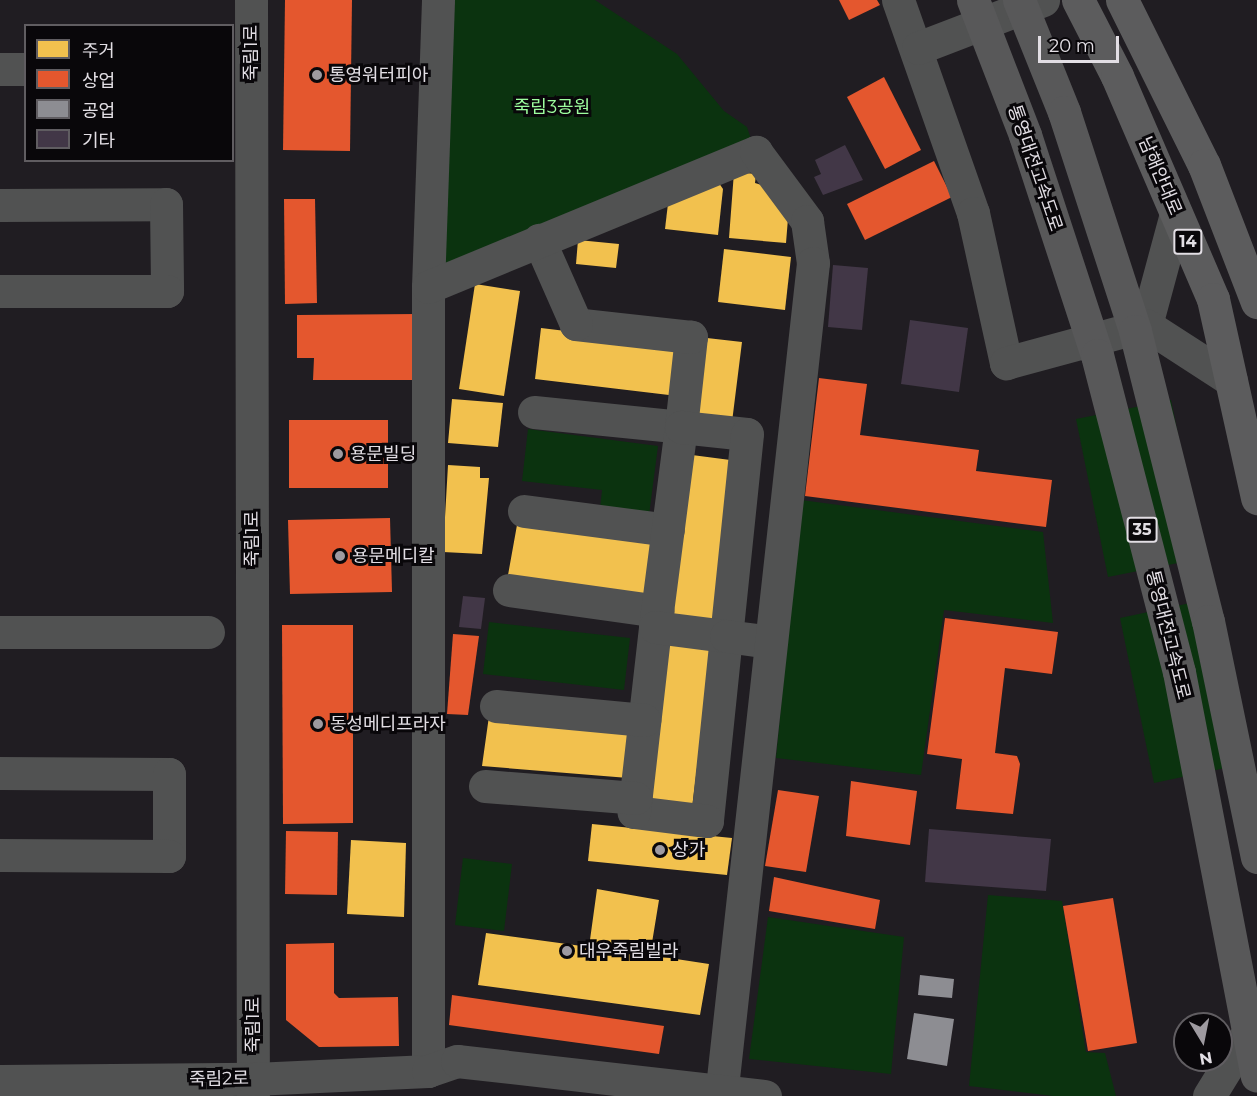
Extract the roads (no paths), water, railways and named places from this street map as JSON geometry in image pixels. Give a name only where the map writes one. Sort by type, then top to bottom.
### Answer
[{"type":"highway","name":"통영대전고속도로","points":[[973,0],[1025,135],[1097,355],[1179,672],[1257,1076]]},
{"type":"highway","name":"35","points":[[1019,0],[1064,112],[1135,331],[1195,568],[1257,857]]},
{"type":"main road","name":"남해안대로","points":[[1078,0],[1213,299],[1257,498]]},
{"type":"main road","name":"14","points":[[1122,0],[1204,165],[1257,302]]},
{"type":"street","name":"죽림1로","points":[[251,0],[242,67],[253,1087]]},
{"type":"street","points":[[434,1078],[428,286],[438,0]]},
{"type":"street","points":[[898,0],[918,48],[943,134],[973,213],[1006,363],[1146,325],[1231,380]]},
{"type":"street","points":[[918,48],[1043,0]]},
{"type":"street","points":[[0,69],[24,69]]},
{"type":"street","points":[[428,286],[756,152],[807,221],[813,263],[722,1093]]},
{"type":"street","points":[[0,205],[166,204],[167,291],[0,291]]},
{"type":"street","points":[[1146,325],[1176,214]]},
{"type":"street","points":[[534,412],[681,427],[747,434],[706,821],[634,812],[644,720],[681,427],[691,337],[576,324],[539,240]]},
{"type":"street","points":[[524,511],[668,530]]},
{"type":"street","points":[[509,590],[657,619],[726,636],[771,642]]},
{"type":"street","points":[[0,632],[208,632]]},
{"type":"street","points":[[496,705],[644,720]]},
{"type":"street","points":[[0,773],[169,774],[169,856],[0,855]]},
{"type":"street","points":[[485,786],[636,798]]},
{"type":"street","points":[[1209,1096],[1257,1018]]},
{"type":"street","name":"죽림2로","points":[[0,1081],[253,1087],[434,1078],[457,1061],[722,1093],[765,1096]]},
{"type":"place","name":"통영워터피아","points":[[317,75]]},
{"type":"place","name":"용문빌딩","points":[[338,454]]},
{"type":"place","name":"용문메디칼","points":[[340,556]]},
{"type":"place","name":"동성메디프라자","points":[[318,724]]},
{"type":"place","name":"상가","points":[[660,850]]},
{"type":"place","name":"대우죽림빌라","points":[[567,951]]},
{"type":"park label","name":"죽림3공원","points":[[552,107]]}]
